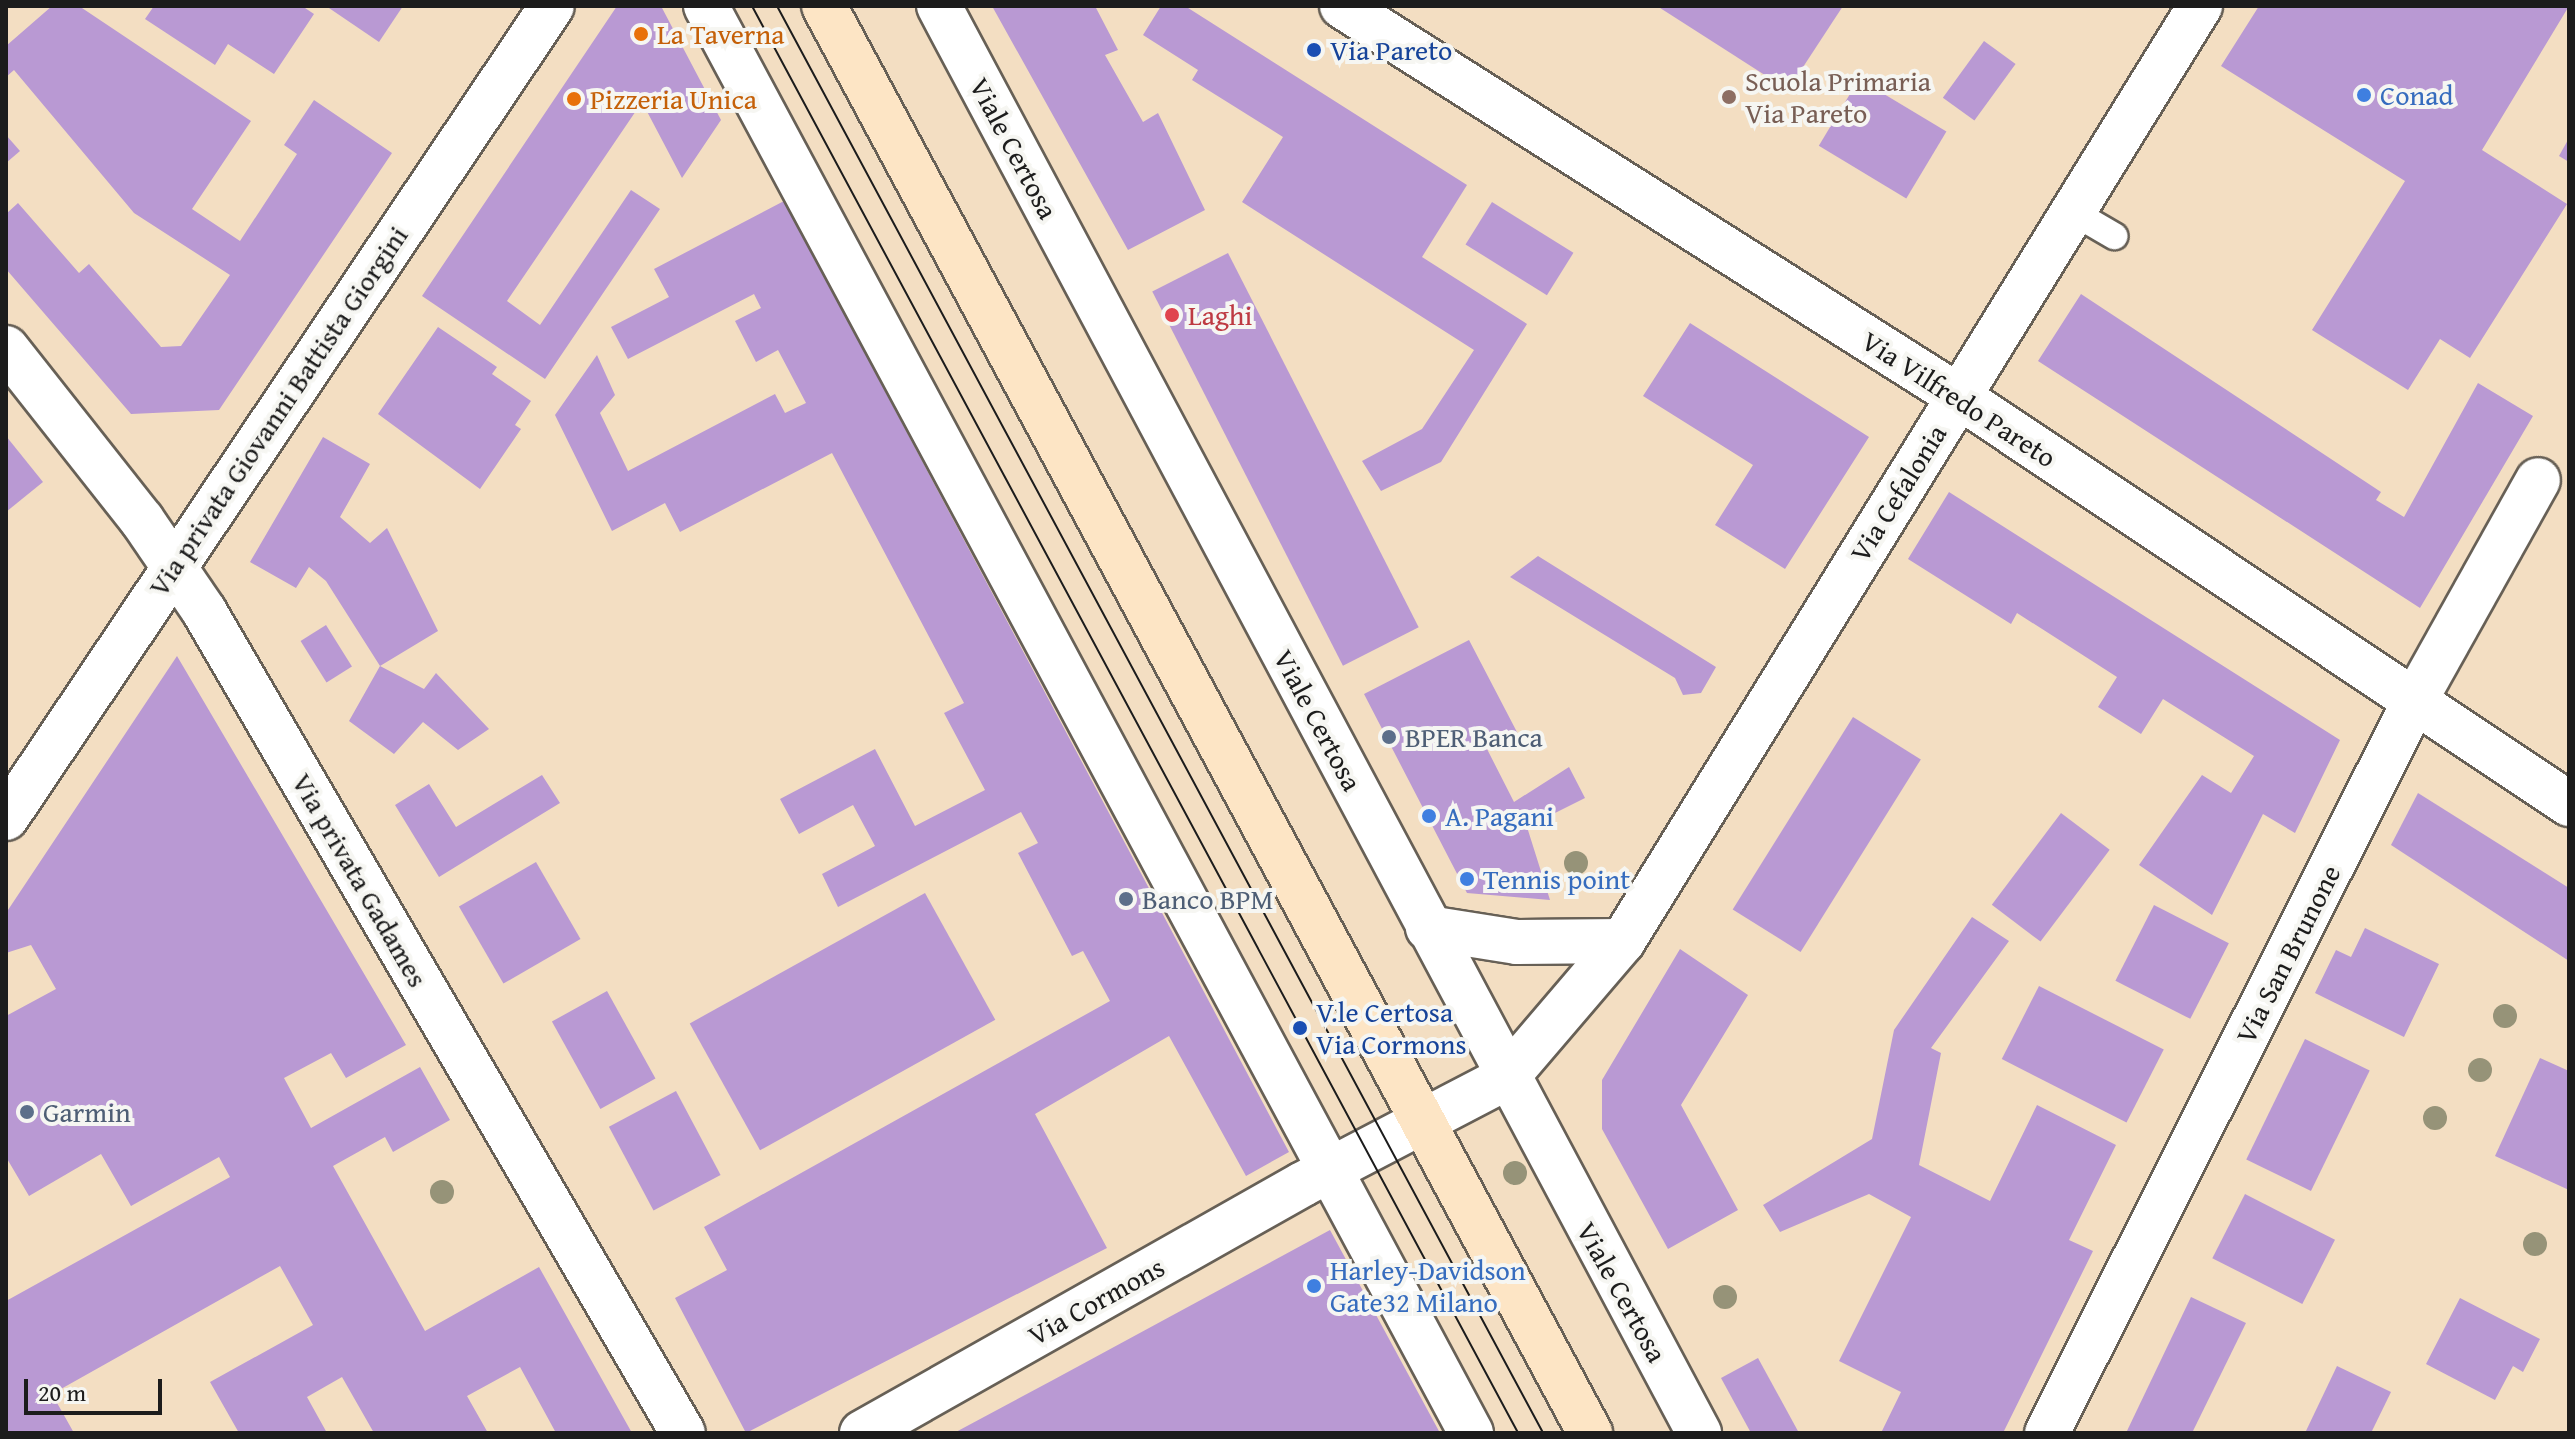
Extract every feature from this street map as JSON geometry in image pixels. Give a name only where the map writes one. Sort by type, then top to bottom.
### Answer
[{"type":"main road","points":[[824,6],[1590,1433]]},
{"type":"street","name":"Via privata Giovanni Battista Giorgini","points":[[6,818],[173,563],[215,509],[552,6]]},
{"type":"street","points":[[706,6],[1471,1433]]},
{"type":"street","name":"Viale Certosa","points":[[939,6],[1506,1078],[1699,1433]]},
{"type":"street","name":"Via Vilfredo Pareto","points":[[1342,6],[1958,396],[2569,804]]},
{"type":"street","name":"Via Cefalonia","points":[[1506,1078],[1623,941],[2200,6]]},
{"type":"street","name":"Via privata Gadames","points":[[6,348],[173,563],[683,1433]]},
{"type":"street","name":"Via San Brunone","points":[[2047,1433],[2414,702],[2538,480]]},
{"type":"street","points":[[1428,928],[1517,942],[1623,941]]},
{"type":"street","points":[[1331,1169],[1423,1124],[1506,1078]]},
{"type":"street","name":"Via Cormons","points":[[862,1433],[1331,1169]]},
{"type":"lane","points":[[2073,212],[2114,236]]},
{"type":"building","points":[[52,6],[79,6],[251,121],[192,209],[240,241],[297,154],[284,145],[314,100],[392,153],[219,410],[131,414],[6,269],[6,214],[18,203],[79,273],[89,264],[161,347],[181,346],[230,275],[134,213],[14,70],[6,77],[6,46]]},
{"type":"building","points":[[154,6],[302,6],[314,14],[274,74],[228,44],[215,65],[145,19]]},
{"type":"building","points":[[326,6],[403,6],[379,42]]},
{"type":"building","points":[[617,6],[661,6],[721,120],[682,178],[642,102],[507,301],[540,325],[631,190],[660,209],[545,379],[422,296]]},
{"type":"building","points":[[992,6],[1095,6],[1118,50],[1105,55],[1143,122],[1158,113],[1205,210],[1128,250]]},
{"type":"building","points":[[1161,6],[1185,6],[1467,185],[1422,257],[1527,324],[1441,462],[1381,491],[1362,461],[1422,429],[1474,350],[1242,202],[1283,137],[1192,80],[1198,70],[1143,35]]},
{"type":"building","points":[[1657,6],[1843,6],[1788,90]]},
{"type":"building","points":[[2259,6],[2569,6],[2482,150],[2567,204],[2470,358],[2440,339],[2408,390],[2312,330],[2405,181],[2221,66]]},
{"type":"building","points":[[1984,41],[2016,64],[1974,121],[1943,98]]},
{"type":"building","points":[[1859,79],[1946,132],[1906,198],[1819,146]]},
{"type":"building","points":[[6,135],[20,151],[6,163]]},
{"type":"building","points":[[2569,138],[2569,162],[2559,156]]},
{"type":"building","points":[[784,201],[1289,1152],[1246,1176],[1169,1036],[1035,1114],[1107,1248],[746,1433],[675,1298],[727,1270],[704,1227],[1110,1001],[1083,951],[1072,956],[1018,853],[1038,843],[1021,812],[838,907],[822,874],[875,846],[853,805],[799,834],[780,799],[875,749],[915,826],[985,790],[944,713],[964,703],[832,453],[680,532],[665,503],[612,531],[555,415],[597,355],[615,395],[600,413],[628,471],[775,394],[785,413],[806,403],[778,350],[756,362],[735,321],[761,308],[754,294],[628,359],[611,327],[669,297],[654,269]]},
{"type":"building","points":[[1492,202],[1573,253],[1547,295],[1466,244]]},
{"type":"building","points":[[1228,253],[1419,627],[1343,666],[1152,292]]},
{"type":"building","points":[[2081,294],[2381,492],[2376,500],[2404,517],[2478,383],[2533,416],[2420,608],[2038,361]]},
{"type":"building","points":[[1690,323],[1869,437],[1785,569],[1715,525],[1753,465],[1643,396]]},
{"type":"building","points":[[438,327],[497,367],[492,374],[531,401],[515,425],[521,429],[480,489],[378,414]]},
{"type":"building","points":[[6,436],[43,482],[6,512]]},
{"type":"building","points":[[323,437],[370,464],[340,517],[370,543],[387,528],[438,631],[380,666],[326,581],[309,567],[296,588],[250,562]]},
{"type":"building","points":[[1949,492],[2340,740],[2295,833],[2263,814],[2212,915],[2139,865],[2202,775],[2231,793],[2254,756],[2163,699],[2141,734],[2098,707],[2117,677],[2017,613],[2011,624],[1908,559]]},
{"type":"building","points":[[1538,556],[1716,667],[1701,693],[1683,695],[1675,678],[1510,577]]},
{"type":"building","points":[[326,625],[352,667],[327,682],[301,641]]},
{"type":"building","points":[[1469,640],[1518,734],[1487,749],[1514,802],[1569,767],[1585,798],[1527,827],[1550,900],[1467,893],[1364,694]]},
{"type":"building","points":[[177,656],[406,1045],[346,1078],[331,1053],[284,1078],[311,1128],[420,1067],[450,1120],[393,1152],[385,1137],[333,1166],[425,1331],[539,1267],[632,1433],[556,1433],[520,1367],[467,1396],[488,1433],[374,1433],[342,1377],[307,1397],[327,1433],[239,1433],[210,1382],[313,1325],[280,1266],[52,1394],[74,1433],[6,1433],[6,1301],[230,1177],[219,1157],[131,1206],[101,1154],[29,1196],[6,1157],[6,1016],[56,989],[31,945],[6,953],[6,913]]},
{"type":"building","points":[[380,666],[424,689],[436,673],[489,729],[458,750],[423,722],[394,754],[349,721]]},
{"type":"building","points":[[1853,717],[1921,759],[1801,952],[1733,910]]},
{"type":"building","points":[[542,775],[560,803],[439,877],[395,805],[429,784],[456,827]]},
{"type":"building","points":[[2418,793],[2569,888],[2569,961],[2391,845]]},
{"type":"building","points":[[2061,813],[2110,850],[2041,942],[1992,905]]},
{"type":"building","points":[[536,862],[580,939],[503,984],[459,906]]},
{"type":"building","points":[[925,893],[995,1020],[760,1150],[690,1023]]},
{"type":"building","points":[[2154,905],[2229,943],[2190,1019],[2115,981]]},
{"type":"building","points":[[1972,917],[2009,941],[1931,1048],[1941,1053],[1919,1165],[1990,1201],[2037,1105],[2116,1145],[2069,1240],[2093,1251],[2003,1433],[1881,1433],[1901,1392],[1839,1361],[1911,1217],[1869,1194],[1780,1232],[1763,1205],[1872,1139],[1894,1030]]},
{"type":"building","points":[[2365,928],[2439,964],[2404,1037],[2315,993],[2336,950],[2351,957]]},
{"type":"building","points":[[1680,949],[1748,995],[1681,1105],[1738,1210],[1668,1249],[1602,1129],[1602,1080]]},
{"type":"building","points":[[2039,986],[2164,1050],[2127,1123],[2002,1059]]},
{"type":"building","points":[[607,991],[655,1078],[600,1109],[552,1022]]},
{"type":"building","points":[[2305,1039],[2370,1071],[2311,1191],[2246,1159]]},
{"type":"building","points":[[2540,1058],[2569,1071],[2569,1190],[2495,1156]]},
{"type":"building","points":[[676,1091],[721,1175],[653,1211],[609,1127]]},
{"type":"building","points":[[2245,1194],[2335,1240],[2302,1304],[2212,1258]]},
{"type":"building","points":[[1330,1230],[1440,1433],[954,1433],[1053,1380]]},
{"type":"building","points":[[2191,1297],[2246,1323],[2192,1433],[2126,1433]]},
{"type":"building","points":[[2460,1298],[2540,1339],[2523,1372],[2513,1366],[2495,1400],[2426,1364]]},
{"type":"building","points":[[1758,1358],[1799,1433],[1751,1433],[1721,1378]]},
{"type":"building","points":[[2337,1366],[2391,1392],[2371,1433],[2305,1433]]},
{"type":"tram line","points":[[752,6],[1518,1433]]},
{"type":"tram line","points":[[777,6],[1543,1433]]},
{"type":"place","name":"La Taverna","points":[[641,34]]},
{"type":"place","name":"Via Pareto","points":[[1314,50]]},
{"type":"place","name":"Conad","points":[[2364,95]]},
{"type":"place","name":"Scuola Primaria Via Pareto","points":[[1729,97]]},
{"type":"place","name":"Pizzeria Unica","points":[[574,99]]},
{"type":"place","name":"Laghi","points":[[1172,315]]},
{"type":"place","name":"BPER Banca","points":[[1389,737]]},
{"type":"place","name":"A. Pagani","points":[[1429,816]]},
{"type":"place","name":"Tennis point","points":[[1467,879]]},
{"type":"place","name":"Banco BPM","points":[[1126,899]]},
{"type":"place","name":"V.le Certosa Via Cormons","points":[[1300,1028]]},
{"type":"place","name":"Garmin","points":[[27,1112]]},
{"type":"place","name":"Harley-Davidson Gate32 Milano","points":[[1314,1286]]}]
